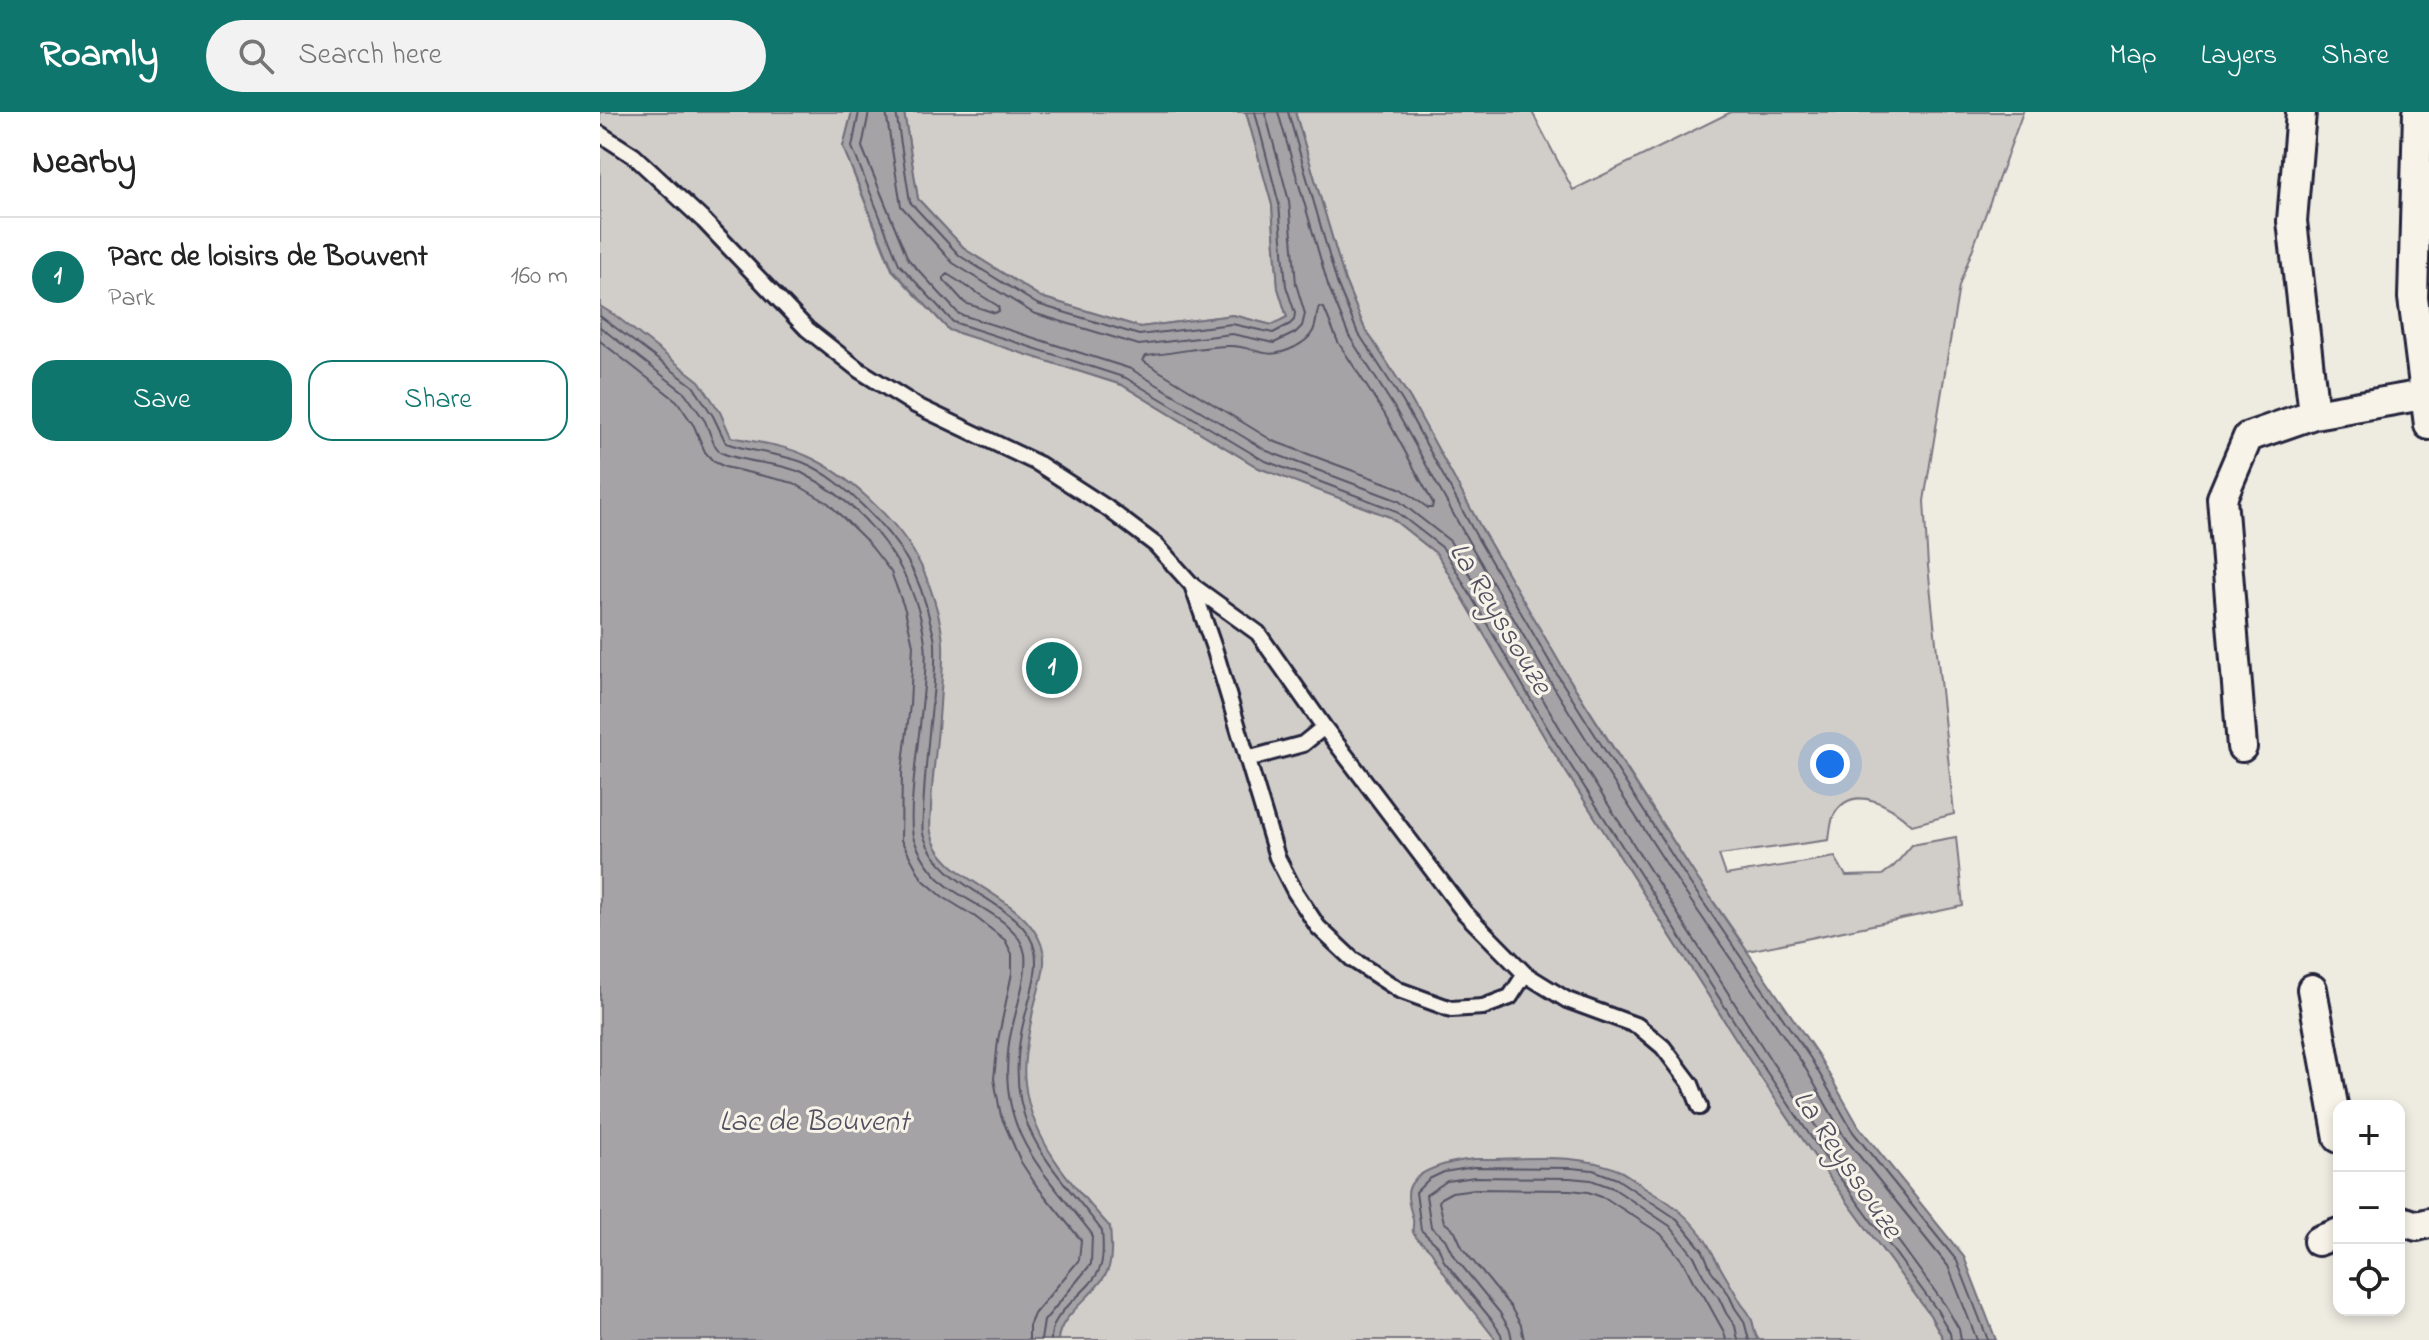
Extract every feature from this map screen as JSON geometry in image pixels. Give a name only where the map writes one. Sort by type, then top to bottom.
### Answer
[{"type":"street","points":[[2301,112],[2292,221],[2314,414]]},
{"type":"street","points":[[2418,112],[2413,298],[2429,425]]},
{"type":"street","points":[[2242,747],[2222,498],[2248,437],[2314,414],[2427,394]]},
{"type":"street","points":[[2312,989],[2333,1105]]},
{"type":"street","points":[[2405,1222],[2417,1226],[2429,1223]]},
{"type":"lane","points":[[600,134],[634,156],[704,221],[807,329],[859,370],[915,405],[1039,464],[1107,508],[1156,545],[1192,585],[1258,633],[1324,727],[1464,912],[1525,974],[1567,1000],[1638,1026],[1663,1047],[1691,1084],[1700,1107]]},
{"type":"lane","points":[[1192,585],[1277,857],[1318,927],[1353,960],[1399,990],[1451,1009],[1483,1007],[1510,997],[1525,974]]},
{"type":"lane","points":[[1247,759],[1303,744],[1324,727]]},
{"type":"shaded area","points":[[600,112],[852,112],[843,147],[892,270],[949,330],[1122,385],[1259,468],[1390,517],[1437,554],[1549,745],[1757,1072],[1930,1315],[1944,1340],[600,1340]]},
{"type":"shaded area","points":[[904,112],[1246,112],[1272,205],[1278,288],[1287,317],[1272,325],[1233,315],[1140,327],[1041,297],[966,250],[918,199]]},
{"type":"shaded area","points":[[1295,112],[1532,112],[1573,190],[1731,112],[2023,112],[1959,286],[1924,501],[1954,814],[1912,825],[1884,805],[1862,798],[1842,805],[1834,815],[1829,840],[1719,855],[1726,875],[1835,857],[1846,876],[1882,875],[1912,845],[1956,837],[1963,906],[1748,951],[1697,878],[1565,672],[1410,398],[1364,327],[1345,281]]},
{"type":"water","name":"La Reyssouze","points":[[852,112],[904,112],[918,199],[966,250],[1041,297],[1140,327],[1233,315],[1272,325],[1287,317],[1278,288],[1272,205],[1246,112],[1295,112],[1345,281],[1364,327],[1410,398],[1485,535],[1618,756],[1818,1055],[1859,1127],[1964,1257],[1996,1340],[1944,1340],[1930,1315],[1757,1072],[1549,745],[1437,554],[1390,517],[1259,468],[1122,385],[949,330],[893,270],[843,147]]},
{"type":"water","name":"Lac de Bouvent","points":[[600,306],[699,381],[720,412],[731,437],[798,452],[854,486],[897,528],[922,567],[937,612],[943,644],[931,832],[938,849],[949,863],[1018,912],[1042,946],[1043,970],[1025,1056],[1024,1074],[1029,1104],[1056,1161],[1110,1227],[1111,1256],[1107,1272],[1065,1322],[1058,1340],[600,1340]]},
{"type":"water","points":[[1474,1159],[1567,1159],[1603,1165],[1628,1175],[1677,1209],[1700,1232],[1749,1314],[1759,1340],[1496,1340],[1454,1287],[1431,1251],[1415,1235],[1408,1201],[1410,1186],[1424,1173],[1445,1164]]},
{"type":"place","name":"Parc de loisirs de Bouvent","points":[[1052,668]]}]
